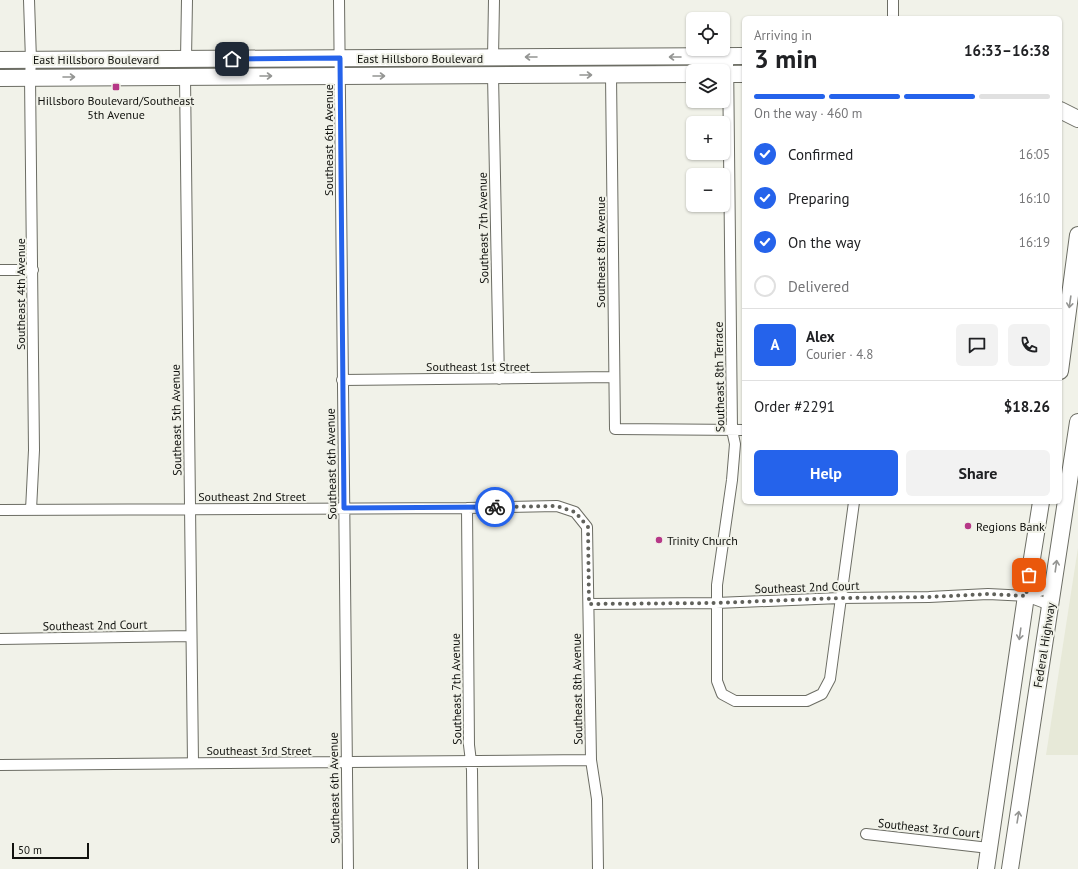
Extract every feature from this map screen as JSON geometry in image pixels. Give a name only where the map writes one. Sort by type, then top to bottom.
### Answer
[{"type":"main road","name":"East Hillsboro Boulevard","points":[[0,60],[728,56]]},
{"type":"main road","name":"East Hillsboro Boulevard","points":[[730,56],[742,56]]},
{"type":"main road","points":[[533,75],[549,66],[555,57]]},
{"type":"main road","name":"East Hillsboro Boulevard","points":[[0,78],[686,74]]},
{"type":"main road","points":[[1062,111],[1078,119]]},
{"type":"main road","points":[[1062,356],[1078,235]]},
{"type":"main road","name":"Federal Highway","points":[[1010,869],[1078,422]]},
{"type":"main road","name":"Federal Highway","points":[[986,869],[1041,504]]},
{"type":"main road","points":[[995,805],[1006,841],[1013,849]]},
{"type":"main road","points":[[989,848],[995,855],[1002,869]]},
{"type":"street","name":"Southeast 4th Avenue","points":[[29,0],[31,60],[34,450],[31,510]]},
{"type":"street","points":[[186,59],[187,0]]},
{"type":"street","name":"Southeast 6th Avenue","points":[[339,0],[348,869]]},
{"type":"street","points":[[493,58],[494,0]]},
{"type":"street","points":[[893,0],[893,16]]},
{"type":"street","name":"Southeast 8th Terrace","points":[[728,56],[732,74],[732,430],[735,444],[732,480],[717,585],[716,603],[717,681],[722,694],[735,701],[807,701],[822,694],[830,679],[840,598]]},
{"type":"street","name":"Southeast 7th Avenue","points":[[493,75],[499,379]]},
{"type":"street","name":"Southeast 8th Avenue","points":[[611,75],[615,429],[732,430]]},
{"type":"street","name":"Southeast 5th Avenue","points":[[185,77],[193,763]]},
{"type":"street","points":[[0,270],[33,270]]},
{"type":"street","name":"Southeast 1st Street","points":[[342,380],[614,377]]},
{"type":"street","points":[[732,430],[742,430]]},
{"type":"street","points":[[840,598],[854,504]]},
{"type":"street","name":"Southeast 2nd Street","points":[[0,510],[467,508],[557,506],[575,512]]},
{"type":"street","name":"Southeast 7th Avenue","points":[[467,508],[469,745],[472,770],[473,869]]},
{"type":"street","name":"Southeast 8th Avenue","points":[[575,512],[588,527],[591,760],[597,799],[598,869]]},
{"type":"street","points":[[1026,596],[1053,586]]},
{"type":"street","name":"Southeast 2nd Court","points":[[589,604],[716,603],[988,594],[1026,596]]},
{"type":"street","points":[[1026,596],[1050,605]]},
{"type":"street","name":"Southeast 2nd Court","points":[[0,639],[191,636]]},
{"type":"street","name":"Southeast 3rd Street","points":[[0,765],[591,760]]},
{"type":"street","name":"Southeast 3rd Court","points":[[866,834],[989,848]]},
{"type":"shaded area","points":[[1078,548],[1078,755],[1046,755],[1075,567]]},
{"type":"way so far","points":[[495,507],[557,506],[575,512],[588,527],[589,604],[716,603],[988,594],[1026,596],[1029,575]]},
{"type":"place","name":"Hillsboro Boulevard/Southeast 5th Avenue","points":[[116,87]]},
{"type":"place","name":"Regions Bank","points":[[968,526]]},
{"type":"place","name":"Trinity Church","points":[[659,540]]},
{"type":"route","points":[[232,59],[340,58],[344,508],[495,507]]}]
